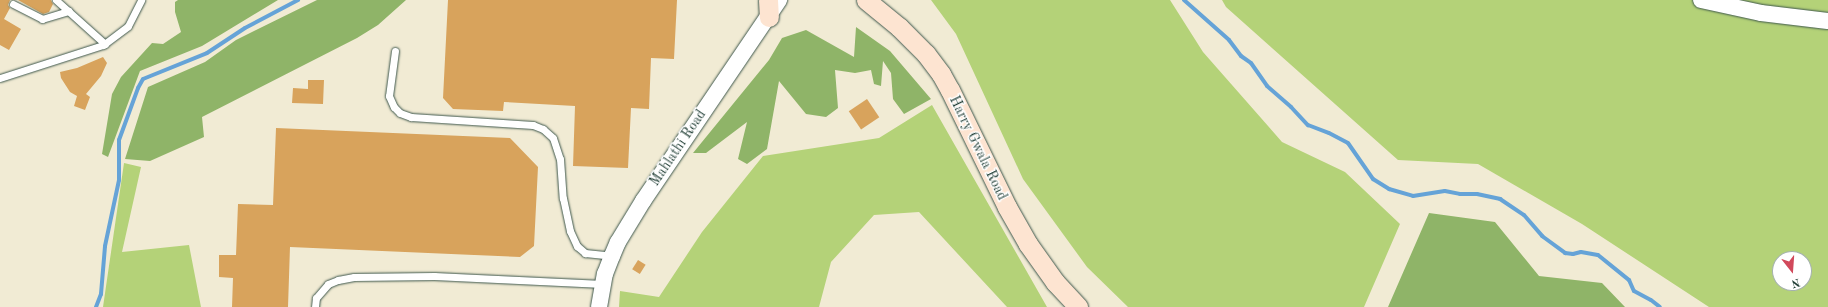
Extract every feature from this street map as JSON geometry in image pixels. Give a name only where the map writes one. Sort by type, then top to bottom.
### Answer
[{"type":"main road","name":"Harry Gwala Road","points":[[867,0],[899,27],[926,54],[941,74],[1007,207],[1028,244],[1055,282],[1078,307]]},
{"type":"street","name":"Mahlathi Road","points":[[599,307],[603,284],[612,256],[618,242],[642,200],[768,9],[779,0]]},
{"type":"street","points":[[1701,0],[1761,13],[1828,21]]},
{"type":"lane","points":[[56,0],[106,44]]},
{"type":"lane","points":[[0,78],[106,44],[128,26],[141,0]]},
{"type":"lane","points":[[13,4],[30,10],[42,19],[70,11]]},
{"type":"lane","points":[[395,51],[389,96],[394,107],[400,113],[411,117],[532,124],[543,129],[553,138],[560,159],[563,198],[570,231],[575,241],[585,253],[612,256]]},
{"type":"lane","points":[[315,307],[316,298],[328,284],[338,280],[354,277],[434,276],[603,284]]},
{"type":"green space","points":[[178,0],[278,0],[202,46],[140,71],[108,157],[102,154],[112,94],[121,77],[152,43],[163,44],[181,32],[175,12],[175,2]]},
{"type":"green space","points":[[317,0],[406,0],[378,25],[357,38],[202,117],[204,137],[150,161],[125,159],[148,87],[205,62],[236,40]]},
{"type":"green space","points":[[931,0],[1170,0],[1203,52],[1282,142],[1345,172],[1400,224],[1364,307],[1128,307],[1087,267],[1023,179],[956,34]]},
{"type":"green space","points":[[1222,0],[1828,0],[1828,307],[1709,307],[1582,224],[1478,164],[1398,160],[1226,7]]},
{"type":"green space","points":[[856,27],[890,51],[931,99],[904,114],[893,99],[891,73],[883,61],[881,86],[874,84],[871,70],[855,73],[835,70],[838,108],[826,117],[806,114],[779,81],[767,149],[747,164],[738,159],[747,122],[706,153],[693,153],[769,60],[782,38],[806,30],[854,57]]},
{"type":"green space","points":[[932,105],[1047,307],[1007,307],[919,212],[874,215],[831,262],[819,307],[619,307],[620,291],[659,297],[702,232],[763,156],[879,138]]},
{"type":"green space","points":[[124,163],[141,167],[122,252],[189,245],[201,307],[103,307]]},
{"type":"green space","points":[[1429,213],[1495,222],[1539,276],[1602,283],[1625,307],[1388,307]]},
{"type":"building","points":[[0,0],[10,0],[8,5],[10,8],[4,19],[21,29],[9,50],[0,45]]},
{"type":"building","points":[[18,0],[51,0],[53,4],[49,12],[43,14]]},
{"type":"building","points":[[448,0],[677,0],[674,59],[651,58],[649,109],[631,108],[628,168],[573,166],[575,106],[504,102],[503,111],[453,109],[443,98]]},
{"type":"building","points":[[103,57],[107,63],[101,76],[86,94],[90,97],[85,110],[74,106],[77,96],[70,92],[61,78],[60,72],[77,68]]},
{"type":"building","points":[[308,80],[324,80],[323,104],[292,103],[293,88],[308,89]]},
{"type":"building","points":[[867,99],[879,117],[861,130],[849,111]]},
{"type":"building","points":[[276,128],[510,138],[538,167],[534,246],[520,257],[290,247],[288,307],[232,307],[233,278],[219,277],[219,255],[236,255],[238,204],[273,205]]},
{"type":"building","points":[[638,260],[646,265],[640,274],[632,269]]},
{"type":"waterway","points":[[96,307],[101,294],[105,246],[119,180],[119,140],[138,88],[143,79],[207,53],[245,28],[298,0]]},
{"type":"waterway","points":[[1184,0],[1229,40],[1241,56],[1251,63],[1267,86],[1291,107],[1308,125],[1329,133],[1348,143],[1373,179],[1389,189],[1413,196],[1445,191],[1460,194],[1477,194],[1500,199],[1524,215],[1542,236],[1565,253],[1573,254],[1581,252],[1598,255],[1629,280],[1634,291],[1651,300],[1660,307]]}]
